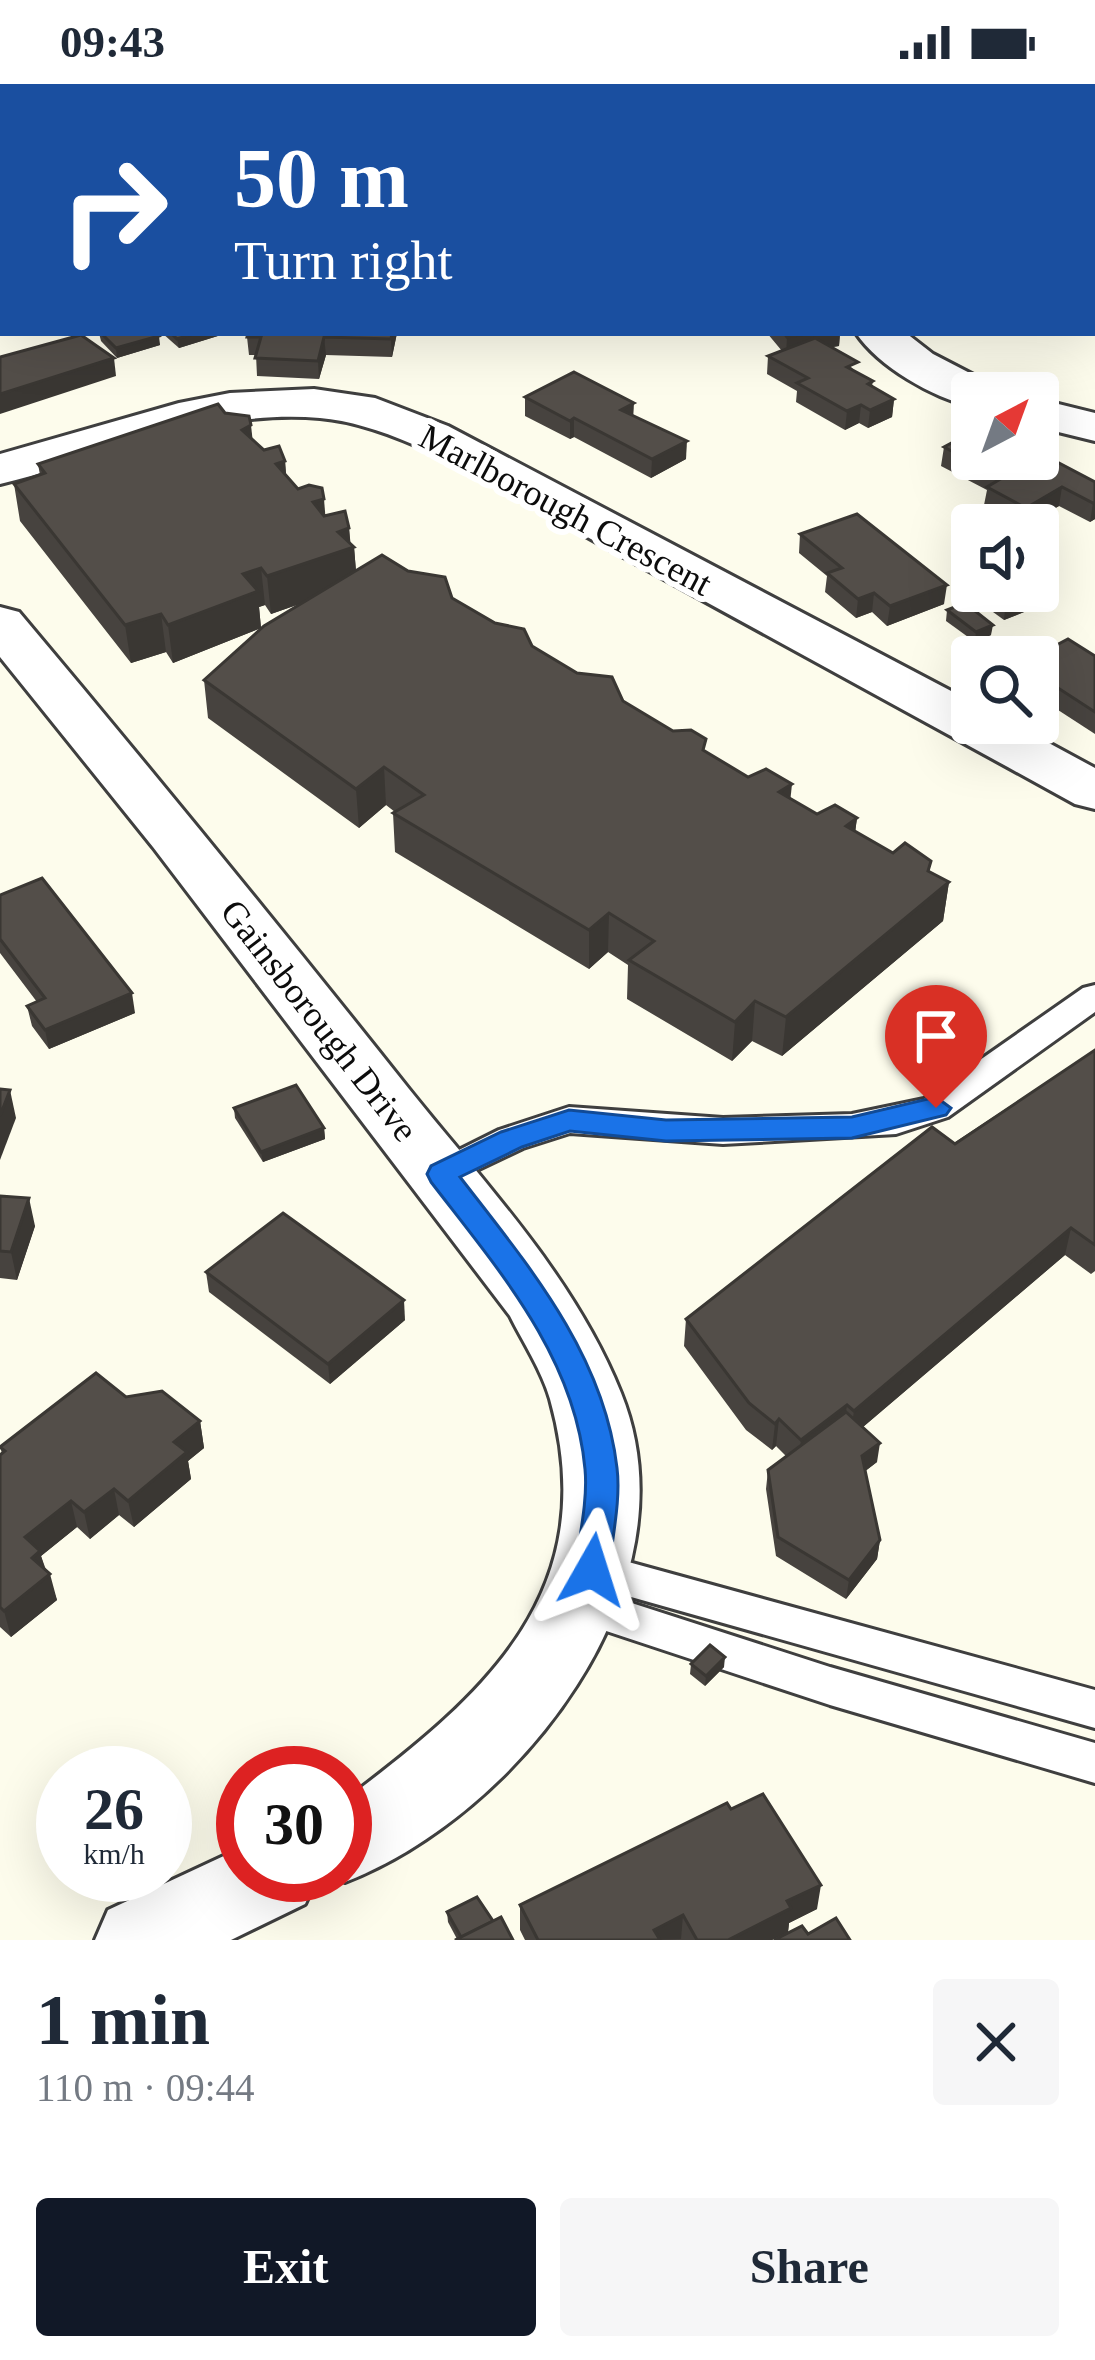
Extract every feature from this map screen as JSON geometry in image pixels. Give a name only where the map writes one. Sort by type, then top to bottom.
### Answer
[{"type":"street","points":[[882,336],[916,364],[951,382]]},
{"type":"street","name":"Marlborough Crescent","points":[[0,470],[160,422],[230,407],[314,403],[358,407],[430,436],[574,509],[1095,791]]},
{"type":"street","points":[[1059,418],[1095,427]]},
{"type":"street","name":"Gainsborough Drive","points":[[0,623],[174,834],[537,1299],[586,1395],[602,1472],[586,1587],[559,1649],[508,1712],[450,1770],[372,1830]]},
{"type":"street","points":[[140,1940],[219,1902]]},
{"type":"lane","points":[[441,1174],[512,1139],[569,1120],[722,1131],[896,1121],[936,1108],[1095,996]]},
{"type":"lane","points":[[586,1587],[1095,1709]]},
{"type":"lane","points":[[586,1587],[830,1686],[1095,1763]]},
{"type":"building","points":[[82,336],[114,358],[0,394],[0,357]]},
{"type":"building","points":[[104,336],[159,336],[116,348]]},
{"type":"building","points":[[392,336],[324,337],[318,361],[255,358],[261,337],[247,337]]},
{"type":"building","points":[[815,338],[858,362],[847,367],[894,399],[870,410],[861,405],[847,411],[797,383],[808,378],[768,356]]},
{"type":"building","points":[[574,372],[634,403],[621,410],[687,441],[652,459],[525,397]]},
{"type":"building","points":[[218,404],[225,413],[249,416],[251,425],[242,430],[264,450],[279,446],[285,461],[276,464],[298,489],[322,488],[324,499],[313,502],[324,516],[345,511],[349,528],[338,532],[354,547],[267,576],[261,568],[243,574],[258,591],[168,625],[161,614],[125,625],[14,484],[45,473],[38,464]]},
{"type":"building","points":[[1059,463],[1095,482],[1095,502],[1062,487],[1033,504],[1019,504],[987,487],[999,480],[1059,480]]},
{"type":"building","points":[[857,514],[947,585],[890,606],[874,593],[858,599],[827,573],[842,568],[800,534]]},
{"type":"building","points":[[382,555],[408,571],[445,577],[452,598],[495,623],[524,629],[532,646],[577,673],[612,677],[623,701],[673,731],[691,730],[706,739],[703,750],[748,777],[766,769],[792,784],[779,792],[817,814],[835,805],[857,818],[846,826],[893,853],[905,843],[931,861],[928,871],[949,882],[786,1017],[755,1001],[735,1022],[629,960],[654,941],[609,913],[589,930],[393,813],[424,795],[384,767],[356,789],[204,680],[264,626]]},
{"type":"building","points":[[947,610],[976,612],[993,625],[976,632]]},
{"type":"building","points":[[1068,639],[1095,656],[1095,712],[1059,689],[1059,644]]},
{"type":"building","points":[[42,878],[132,993],[45,1030],[27,1006],[45,998],[0,939],[0,895]]},
{"type":"building","points":[[1095,1050],[1095,1245],[1071,1228],[854,1411],[847,1405],[801,1440],[779,1419],[775,1424],[749,1403],[686,1319],[932,1127],[955,1144]]},
{"type":"building","points":[[296,1085],[324,1128],[261,1152],[234,1108]]},
{"type":"building","points":[[0,1089],[10,1090],[0,1116]]},
{"type":"building","points":[[0,1196],[29,1198],[11,1252],[0,1251]]},
{"type":"building","points":[[283,1213],[404,1300],[328,1364],[206,1272]]},
{"type":"building","points":[[96,1373],[126,1397],[162,1391],[200,1421],[174,1442],[187,1452],[128,1501],[114,1489],[84,1512],[71,1501],[25,1537],[40,1551],[32,1558],[50,1574],[4,1611],[0,1607],[0,1455],[5,1451],[0,1447]]},
{"type":"building","points":[[846,1412],[880,1443],[862,1456],[880,1540],[849,1580],[778,1537],[768,1470]]},
{"type":"building","points":[[710,1645],[725,1657],[706,1676],[691,1664]]},
{"type":"building","points":[[763,1794],[821,1885],[787,1901],[791,1908],[728,1940],[697,1940],[683,1915],[654,1930],[660,1940],[538,1940],[520,1905],[727,1803],[731,1809]]},
{"type":"building","points":[[477,1897],[493,1921],[461,1937],[447,1912]]},
{"type":"building","points":[[501,1917],[513,1940],[455,1940]]},
{"type":"building","points":[[836,1918],[850,1940],[774,1940],[802,1926],[808,1934]]},
{"type":"route","points":[[592,1570],[602,1472],[586,1395],[537,1299],[441,1174],[512,1139],[569,1120],[666,1131],[852,1127],[896,1121],[936,1108]]}]
